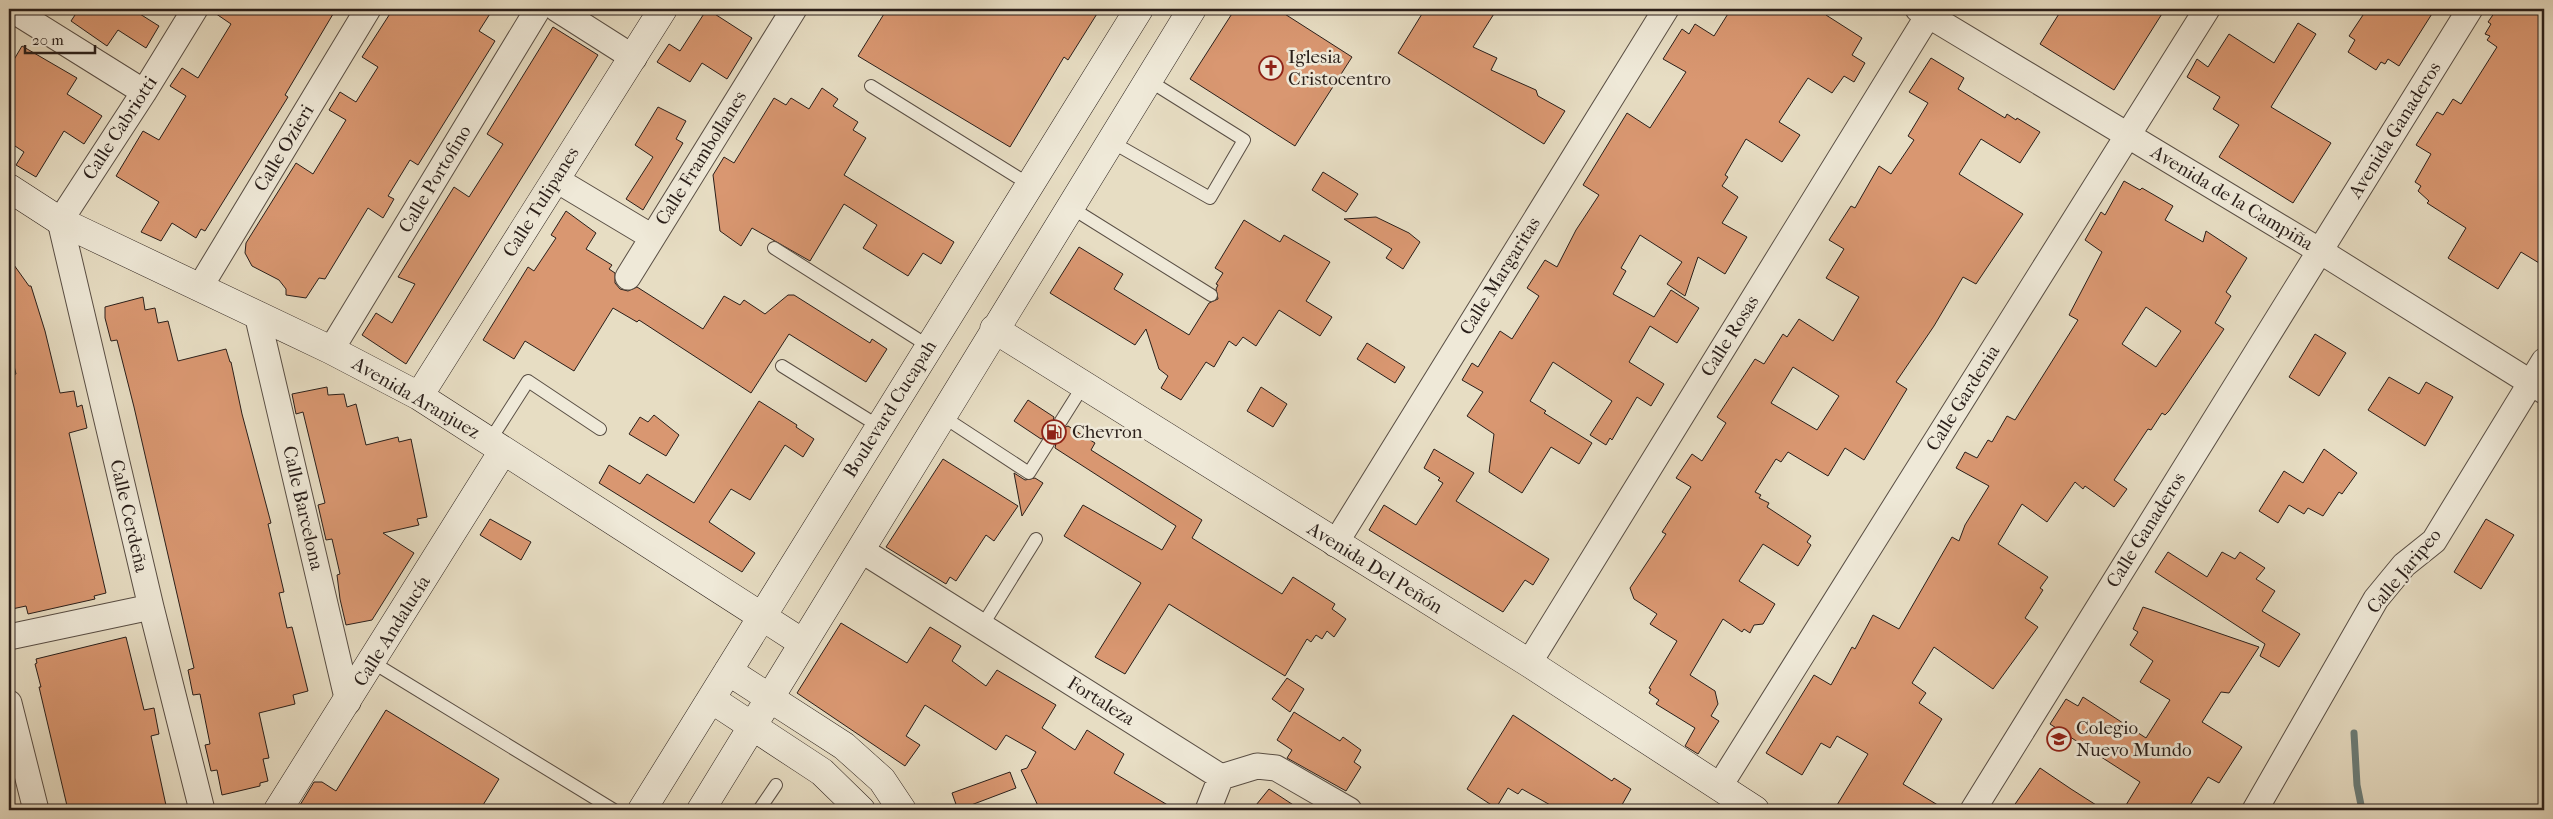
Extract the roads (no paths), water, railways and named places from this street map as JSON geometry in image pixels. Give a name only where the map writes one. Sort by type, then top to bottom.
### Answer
[{"type":"street","points":[[11,9],[144,92]]},
{"type":"street","name":"Calle Cabriotti","points":[[60,220],[144,92],[195,9]]},
{"type":"street","name":"Calle Ozieri","points":[[200,287],[368,9]]},
{"type":"street","name":"Calle Portofino","points":[[331,350],[538,9]]},
{"type":"street","points":[[557,9],[634,58]]},
{"type":"street","name":"Calle Tulipanes","points":[[419,396],[555,179],[634,58],[663,9]]},
{"type":"street","name":"Calle Frambollanes","points":[[555,179],[652,237],[794,9]]},
{"type":"street","name":"Boulevard Cucapah","points":[[642,810],[1139,9]]},
{"type":"street","points":[[701,810],[1192,9]]},
{"type":"street","name":"Calle Margaritas","points":[[1335,544],[1666,9]]},
{"type":"street","name":"Calle Gardenia","points":[[1719,787],[2207,9]]},
{"type":"street","name":"Avenida Ganaderos","points":[[2320,251],[2470,9]]},
{"type":"street","name":"Avenida de la Campiña","points":[[1926,11],[2128,136],[2320,251],[2538,387]]},
{"type":"street","name":"Calle Rosas","points":[[1529,663],[1926,11]]},
{"type":"street","name":"Avenida Aranjuez","points":[[9,188],[60,220],[331,350],[419,396],[803,643]]},
{"type":"street","name":"Calle Cerdeña","points":[[60,220],[151,607],[202,810]]},
{"type":"street","points":[[628,277],[652,237]]},
{"type":"street","name":"Calle Ganaderos","points":[[1973,810],[2320,251]]},
{"type":"street","name":"Calle Barcelona","points":[[257,314],[348,702]]},
{"type":"street","name":"Avenida Del Peñón","points":[[994,330],[1529,663],[1755,810]]},
{"type":"street","name":"Calle Jaripeo","points":[[2255,810],[2376,599],[2404,565],[2434,540],[2538,387],[2544,361]]},
{"type":"street","name":"Calle Andalucía","points":[[278,810],[372,662],[496,446]]},
{"type":"street","name":"Fortaleza","points":[[861,550],[1221,777]]},
{"type":"street","points":[[9,637],[151,607]]},
{"type":"street","points":[[728,671],[844,746],[882,780],[902,810]]},
{"type":"street","points":[[711,699],[822,772],[859,809]]},
{"type":"street","points":[[9,703],[36,810]]},
{"type":"street","points":[[1208,810],[1221,777],[1257,766],[1276,768],[1349,810]]},
{"type":"lane","points":[[1110,141],[1210,198],[1244,140],[1148,80]]},
{"type":"lane","points":[[871,86],[1030,186]]},
{"type":"lane","points":[[1070,207],[1211,296]]},
{"type":"lane","points":[[774,248],[930,347]]},
{"type":"lane","points":[[782,366],[880,427]]},
{"type":"lane","points":[[496,446],[528,381],[600,429]]},
{"type":"lane","points":[[1061,422],[1083,386]]},
{"type":"lane","points":[[942,416],[1029,473],[1048,443]]},
{"type":"lane","points":[[982,626],[1036,539]]},
{"type":"lane","points":[[372,662],[614,810]]},
{"type":"lane","points":[[759,810],[776,785]]},
{"type":"waterway","points":[[2354,733],[2357,785],[2362,810]]},
{"type":"place","name":"Iglesia Cristocentro","points":[[1271,68]]},
{"type":"place","name":"Chevron","points":[[1054,432]]},
{"type":"place","name":"Colegio Nuevo Mundo","points":[[2059,739]]}]
